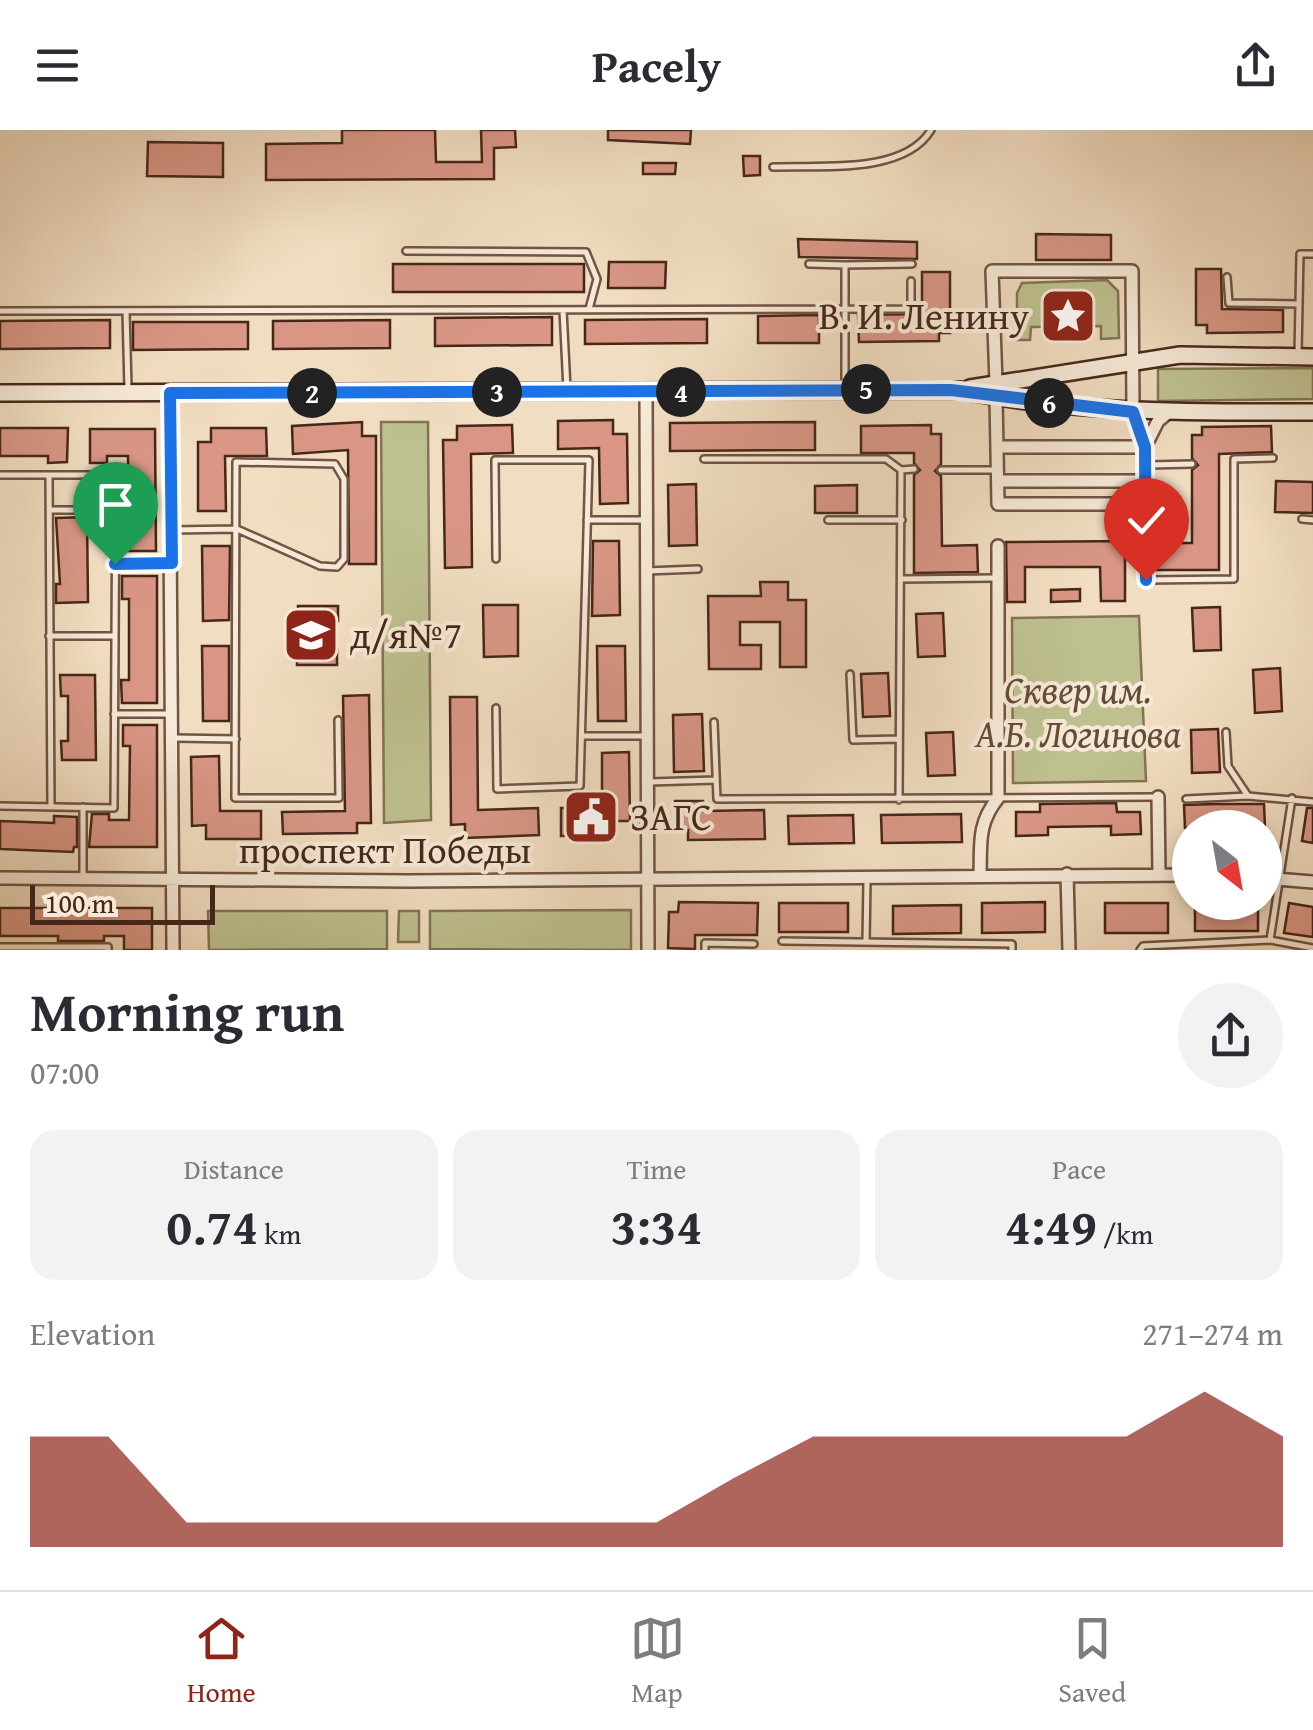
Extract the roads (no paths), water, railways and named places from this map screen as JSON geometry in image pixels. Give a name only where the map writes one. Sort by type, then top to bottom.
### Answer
[{"type":"street","points":[[992,271],[1132,271],[1133,362],[1133,412],[1145,447],[1145,504],[998,504],[992,271]]},
{"type":"street","points":[[996,390],[1180,355],[1305,357]]},
{"type":"street","points":[[0,393],[996,390],[1133,412],[1313,412]]},
{"type":"street","points":[[646,392],[648,950]]},
{"type":"street","points":[[170,393],[173,950]]},
{"type":"street","points":[[1145,447],[1158,422],[1169,412]]},
{"type":"street","points":[[998,448],[1145,447]]},
{"type":"street","points":[[998,475],[1145,481]]},
{"type":"street","points":[[980,876],[984,815],[998,798],[998,546]]},
{"type":"street","points":[[1158,796],[1159,874]]},
{"type":"street","points":[[1068,874],[1068,950]]},
{"type":"street","name":"проспект Победы","points":[[0,878],[1172,875]]},
{"type":"street","points":[[1282,879],[1313,882]]},
{"type":"lane","points":[[773,168],[892,160],[922,146],[931,130]]},
{"type":"lane","points":[[406,251],[586,252],[597,279],[589,309]]},
{"type":"lane","points":[[1305,357],[1298,304],[1300,254],[1313,254]]},
{"type":"lane","points":[[809,264],[912,264]]},
{"type":"lane","points":[[845,265],[845,389]]},
{"type":"lane","points":[[1228,277],[1229,303],[1298,304]]},
{"type":"lane","points":[[0,311],[911,309],[911,282]]},
{"type":"lane","points":[[563,310],[567,392]]},
{"type":"lane","points":[[126,311],[128,394]]},
{"type":"lane","points":[[1145,504],[1146,580],[1234,578],[1234,459],[1273,458]]},
{"type":"lane","points":[[704,459],[886,459],[901,470],[914,470]]},
{"type":"lane","points":[[496,559],[496,460],[589,460],[580,786],[497,790],[496,708]]},
{"type":"lane","points":[[172,530],[237,529],[320,566],[336,567],[344,559],[344,479],[339,468],[335,464],[236,462],[237,529],[235,798],[339,798],[338,720]]},
{"type":"lane","points":[[1145,465],[1192,464]]},
{"type":"lane","points":[[899,800],[901,470]]},
{"type":"lane","points":[[941,470],[998,475]]},
{"type":"lane","points":[[0,474],[116,475],[114,808],[0,806]]},
{"type":"lane","points":[[49,475],[50,807]]},
{"type":"lane","points":[[49,510],[116,510]]},
{"type":"lane","points":[[1302,519],[1313,520]]},
{"type":"lane","points":[[588,520],[646,520]]},
{"type":"lane","points":[[828,520],[902,520]]},
{"type":"lane","points":[[115,564],[172,563]]},
{"type":"lane","points":[[646,571],[698,569]]},
{"type":"lane","points":[[902,579],[998,578]]},
{"type":"lane","points":[[49,636],[115,636]]},
{"type":"lane","points":[[850,674],[853,740],[899,739]]},
{"type":"lane","points":[[114,714],[173,714]]},
{"type":"lane","points":[[714,722],[717,799],[1158,796]]},
{"type":"lane","points":[[1226,732],[1228,766],[1248,796]]},
{"type":"lane","points":[[582,736],[648,736]]},
{"type":"lane","points":[[173,738],[236,739]]},
{"type":"lane","points":[[648,782],[716,780]]},
{"type":"lane","points":[[1186,798],[1248,796],[1313,802]]},
{"type":"lane","points":[[1282,836],[1292,798]]},
{"type":"lane","points":[[83,807],[84,879]]},
{"type":"lane","points":[[866,942],[868,877]]},
{"type":"lane","points":[[1270,920],[1270,940]]},
{"type":"lane","points":[[782,940],[910,946],[1012,944],[1012,950]]},
{"type":"lane","points":[[1140,950],[1143,946],[1270,940],[1313,948]]},
{"type":"lane","points":[[706,950],[705,943],[754,944]]},
{"type":"lane","points":[[0,947],[108,950]]},
{"type":"place","name":"В. И. Ленину","points":[[1068,316]]},
{"type":"place","name":"д/я№7","points":[[311,635]]},
{"type":"place","name":"ЗАГС","points":[[591,817]]},
{"type":"park label","name":"Сквер им. А.Б. Логинова","points":[[1078,712]]}]
